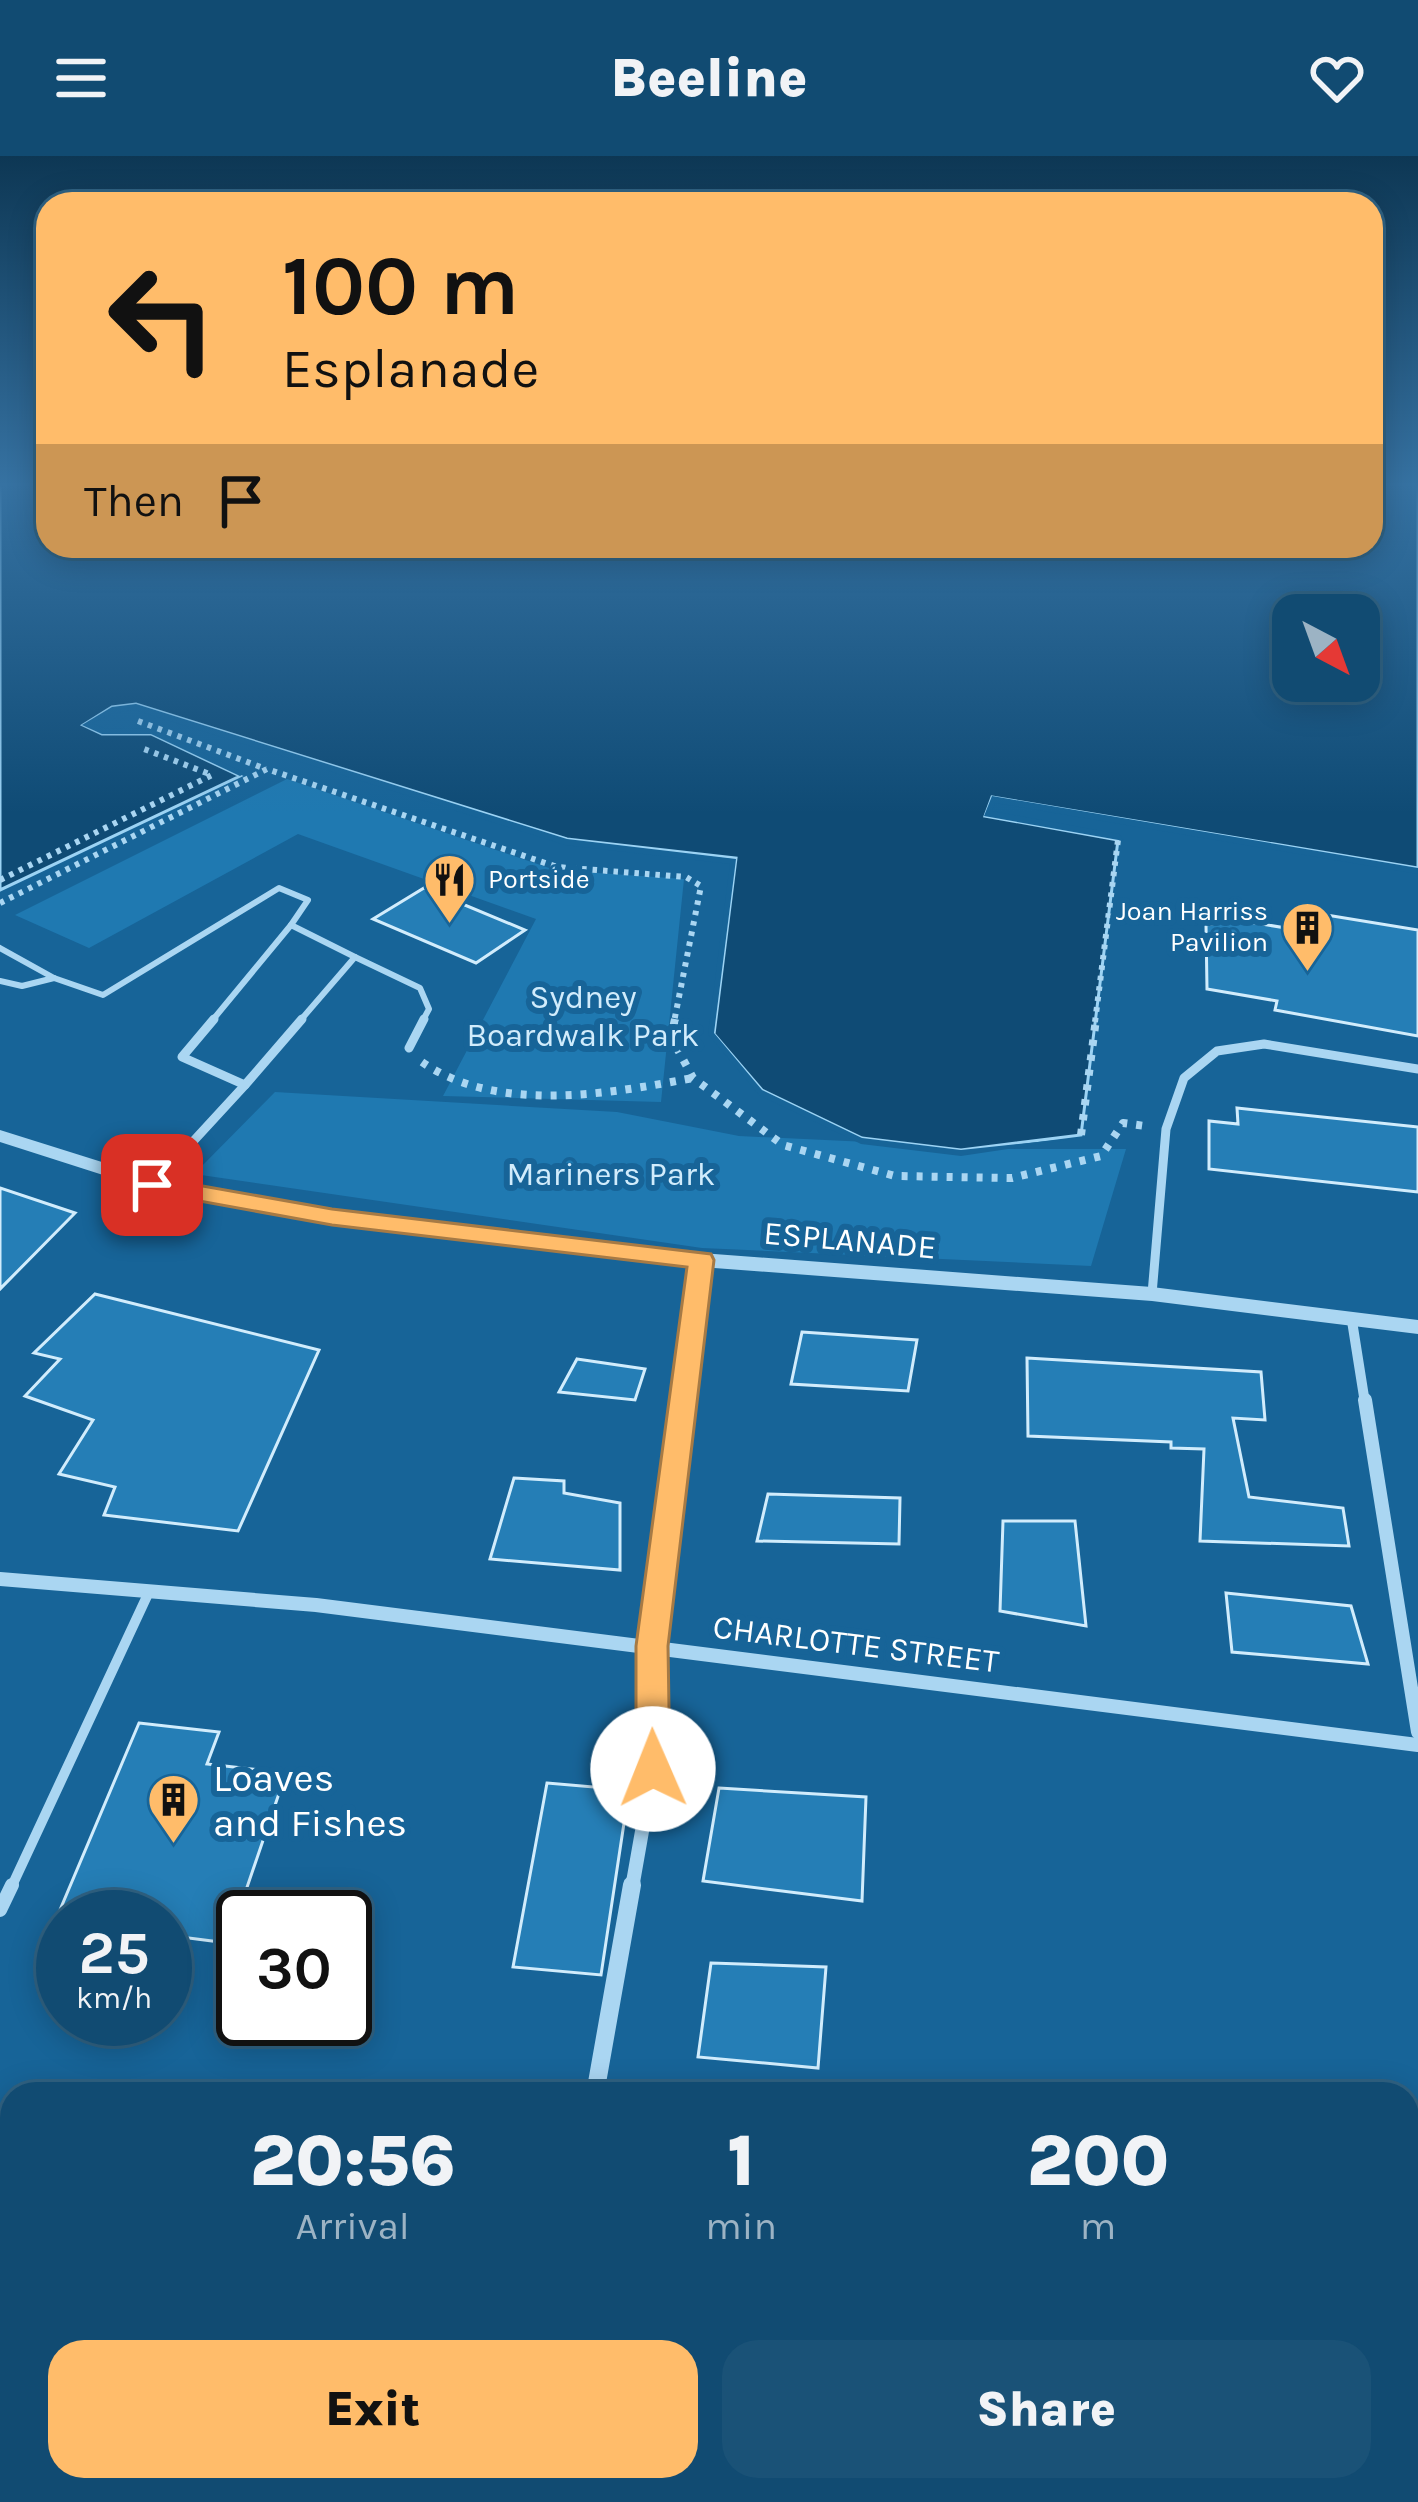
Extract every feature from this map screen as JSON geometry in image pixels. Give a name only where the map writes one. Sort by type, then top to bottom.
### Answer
[{"type":"street","name":"ESPLANADE","points":[[0,1136],[152,1185],[332,1217],[701,1260],[1153,1294],[1418,1327]]},
{"type":"street","points":[[597,2082],[653,1769],[652,1646],[701,1260]]},
{"type":"street","points":[[1352,1321],[1418,1732]]},
{"type":"street","name":"CHARLOTTE STREET","points":[[0,1579],[316,1605],[1418,1744]]},
{"type":"lane","points":[[0,948],[55,978],[103,995],[279,888],[308,900],[182,1057],[245,1085]]},
{"type":"lane","points":[[291,925],[420,988],[429,1009],[409,1048]]},
{"type":"lane","points":[[152,1185],[355,957]]},
{"type":"lane","points":[[0,981],[22,986],[55,978]]},
{"type":"lane","points":[[1153,1294],[1166,1129],[1184,1078],[1217,1051],[1264,1045],[1418,1069]]},
{"type":"lane","points":[[0,1910],[148,1594]]},
{"type":"path","points":[[138,721],[267,770],[557,867],[686,877],[700,886],[671,1037],[693,1078],[782,1145],[895,1176],[1012,1178],[1100,1156],[1123,1123],[1166,1129]]},
{"type":"path","points":[[0,880],[212,776],[144,749]]},
{"type":"path","points":[[0,903],[267,770]]},
{"type":"path","points":[[1082,1135],[1118,840]]},
{"type":"path","points":[[18,871],[41,883]]},
{"type":"path","points":[[409,1048],[434,1075],[488,1088],[634,1091],[693,1078]]},
{"type":"green space","name":"Sydney Boardwalk Park","points":[[287,779],[555,870],[684,879],[661,1102],[443,1096],[536,919],[298,834],[89,948],[15,915]]},
{"type":"green space","name":"Mariners Park","points":[[275,1092],[617,1112],[739,1136],[1015,1149],[1126,1149],[1091,1266],[702,1248],[194,1174]]},
{"type":"shaded area","points":[[0,593],[1418,593],[1418,868],[992,797],[985,816],[1118,840],[1081,1135],[961,1150],[862,1138],[762,1090],[714,1034],[736,858],[567,839],[136,704],[112,707],[83,725],[102,734],[151,734],[240,776],[0,890]]},
{"type":"pier","points":[[136,704],[567,839],[736,859],[714,1033],[762,1090],[862,1138],[961,1150],[1087,1137],[961,1156],[861,1144],[759,1095],[708,1034],[730,864],[565,845],[135,710],[92,723],[104,728],[153,729],[245,773],[240,776],[151,734],[102,734],[82,725],[112,707]]},
{"type":"pier","points":[[992,796],[1418,868],[1418,874],[995,803],[992,811],[1119,834],[1124,841],[984,816]]},
{"type":"building","name":"Portside","points":[[424,888],[525,930],[476,963],[373,919]]},
{"type":"building","name":"Joan Harriss Pavilion","points":[[1296,910],[1418,930],[1418,1036],[1275,1010],[1277,1001],[1207,989],[1206,925],[1217,923],[1219,917],[1292,929]]},
{"type":"building","points":[[1237,1108],[1418,1127],[1418,1192],[1209,1169],[1209,1121],[1238,1124]]},
{"type":"building","points":[[0,1188],[75,1213],[0,1289]]},
{"type":"building","points":[[95,1294],[319,1350],[238,1531],[104,1515],[115,1487],[59,1474],[93,1420],[25,1396],[60,1359],[34,1353]]},
{"type":"building","points":[[802,1332],[917,1340],[908,1391],[791,1384]]},
{"type":"building","points":[[1027,1358],[1261,1372],[1265,1420],[1233,1418],[1249,1497],[1343,1508],[1349,1546],[1200,1541],[1204,1449],[1171,1448],[1171,1442],[1028,1436]]},
{"type":"building","points":[[577,1359],[645,1369],[635,1400],[559,1392]]},
{"type":"building","points":[[514,1478],[564,1481],[564,1493],[620,1503],[620,1570],[490,1559]]},
{"type":"building","points":[[768,1494],[900,1498],[899,1544],[757,1541]]},
{"type":"building","points":[[1003,1521],[1075,1521],[1086,1626],[1000,1611]]},
{"type":"building","points":[[1226,1593],[1351,1606],[1368,1664],[1232,1652]]},
{"type":"building","name":"Loaves and Fishes","points":[[139,1723],[219,1732],[207,1764],[286,1773],[246,1890],[216,1890],[216,1941],[192,1938],[192,1890],[68,1890]]},
{"type":"building","points":[[547,1783],[629,1790],[601,1975],[513,1967]]},
{"type":"building","points":[[719,1788],[866,1797],[862,1901],[703,1881]]},
{"type":"building","points":[[711,1963],[826,1967],[818,2068],[698,2057]]},
{"type":"place","name":"Portside","points":[[449,925]]},
{"type":"place","name":"Joan Harriss Pavilion","points":[[1307,973]]},
{"type":"place","name":"Loaves and Fishes","points":[[174,1845]]},
{"type":"route","points":[[152,1185],[332,1217],[701,1260],[652,1646],[653,1769]]}]
